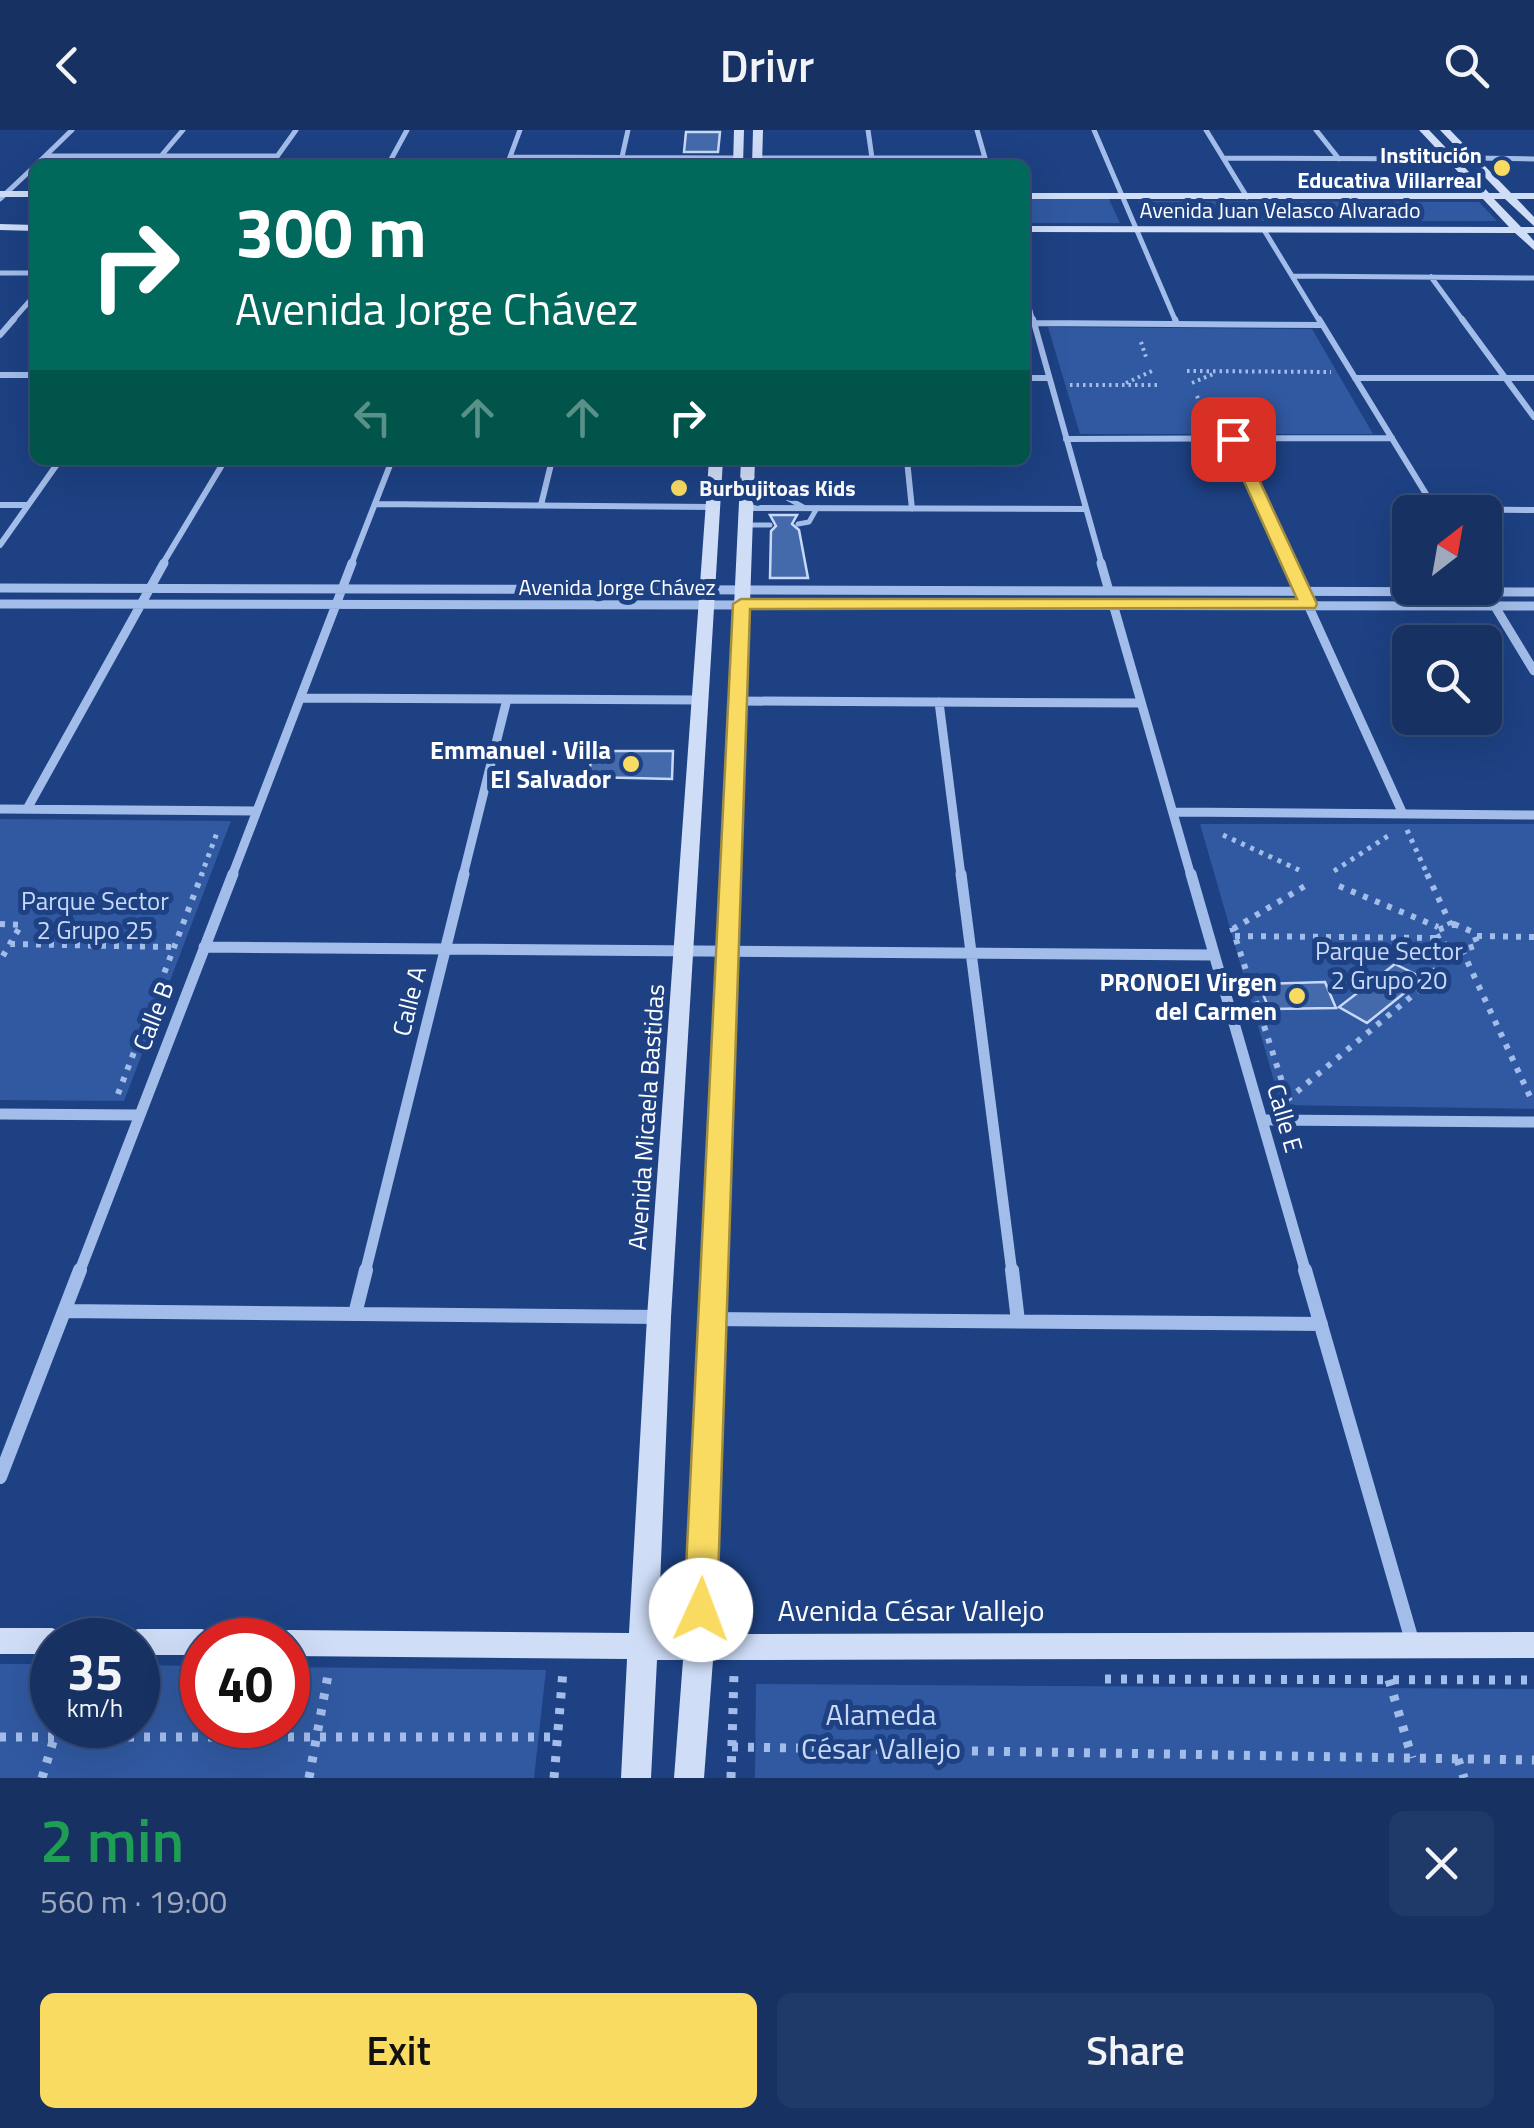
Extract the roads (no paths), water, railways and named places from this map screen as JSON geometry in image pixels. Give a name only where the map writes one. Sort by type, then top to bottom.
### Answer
[{"type":"street","points":[[42,160],[72,130]]},
{"type":"street","points":[[161,156],[183,130]]},
{"type":"street","points":[[274,160],[296,130]]},
{"type":"street","points":[[391,160],[407,130]]},
{"type":"street","points":[[509,160],[520,130]]},
{"type":"street","points":[[622,157],[628,130]]},
{"type":"street","points":[[738,160],[740,130]]},
{"type":"street","points":[[757,160],[758,130]]},
{"type":"street","points":[[868,130],[872,158]]},
{"type":"street","points":[[977,130],[985,160]]},
{"type":"street","points":[[1094,130],[1177,324]]},
{"type":"street","points":[[1206,130],[1247,197]]},
{"type":"street","points":[[1316,130],[1338,159]]},
{"type":"street","points":[[1424,130],[1534,247]]},
{"type":"street","points":[[1445,130],[1534,226]]},
{"type":"street","points":[[46,156],[277,156]]},
{"type":"street","points":[[510,157],[709,160]]},
{"type":"street","points":[[1224,158],[1450,158]]},
{"type":"street","points":[[1472,158],[1534,159]]},
{"type":"street","points":[[795,160],[929,160]]},
{"type":"street","points":[[2,196],[30,171]]},
{"type":"street","points":[[2,196],[30,194]]},
{"type":"street","name":"Avenida Juan Velasco Alvarado","points":[[1030,196],[1534,196]]},
{"type":"street","name":"Avenida Juan Velasco Alvarado","points":[[1030,229],[1518,230],[1534,226]]},
{"type":"street","points":[[0,228],[30,228]]},
{"type":"street","points":[[1264,230],[1426,495]]},
{"type":"street","points":[[0,273],[30,273]]},
{"type":"street","points":[[1292,276],[1534,278]]},
{"type":"street","points":[[1430,278],[1534,417]]},
{"type":"street","points":[[0,336],[30,301]]},
{"type":"street","points":[[1030,310],[1109,591]]},
{"type":"street","points":[[1034,324],[1322,325]]},
{"type":"street","points":[[0,375],[30,375]]},
{"type":"street","points":[[1030,378],[1049,378]]},
{"type":"street","points":[[1355,378],[1534,378]]},
{"type":"street","points":[[1066,439],[1392,438]]},
{"type":"street","points":[[1233,439],[1403,814]]},
{"type":"street","points":[[0,545],[56,465]]},
{"type":"street","points":[[28,809],[148,589],[222,465]]},
{"type":"street","name":"Calle B","points":[[0,1477],[390,465]]},
{"type":"street","points":[[541,505],[551,465]]},
{"type":"street","name":"Avenida Micaela Bastidas","points":[[636,1778],[659,1317],[716,465]]},
{"type":"street","points":[[908,465],[912,508]]},
{"type":"street","points":[[690,1778],[699,1647],[735,701],[748,468]]},
{"type":"street","points":[[375,504],[713,506]]},
{"type":"street","points":[[0,505],[28,505]]},
{"type":"street","points":[[746,508],[1086,509]]},
{"type":"street","points":[[1502,510],[1534,510]]},
{"type":"street","name":"Avenida Jorge Chávez","points":[[0,588],[342,589],[709,597]]},
{"type":"street","name":"Avenida Jorge Chávez","points":[[0,604],[336,605],[1109,591],[1392,591]]},
{"type":"street","name":"Avenida Jorge Chávez","points":[[1502,591],[1534,592]]},
{"type":"street","name":"Avenida Jorge Chávez","points":[[742,597],[1534,606]]},
{"type":"street","name":"Calle E","points":[[1112,604],[1413,1645]]},
{"type":"street","points":[[1494,606],[1534,670]]},
{"type":"street","points":[[301,698],[701,700]]},
{"type":"street","name":"Calle A","points":[[355,1314],[507,699]]},
{"type":"street","points":[[735,701],[1141,703]]},
{"type":"street","points":[[939,702],[1018,1321]]},
{"type":"street","points":[[0,809],[257,811]]},
{"type":"street","points":[[1173,812],[1534,814]]},
{"type":"street","points":[[204,947],[1214,954]]},
{"type":"street","points":[[0,1114],[140,1115]]},
{"type":"street","points":[[1262,1120],[1534,1122]]},
{"type":"street","points":[[64,1312],[659,1317]]},
{"type":"street","points":[[712,1319],[1321,1324]]},
{"type":"street","points":[[0,1641],[30,1641]]},
{"type":"street","name":"Avenida César Vallejo","points":[[310,1643],[699,1647],[1534,1645]]},
{"type":"lane","points":[[748,468],[764,485]]},
{"type":"lane","points":[[787,498],[805,508]]},
{"type":"lane","points":[[798,524],[810,522],[816,508]]},
{"type":"lane","points":[[745,525],[770,524]]},
{"type":"place","name":"Institución Educativa Villarreal","points":[[1502,168]]},
{"type":"place","name":"Burbujitoas Kids","points":[[679,488]]},
{"type":"place","name":"Emmanuel · Villa El Salvador","points":[[631,764]]},
{"type":"place","name":"PRONOEI Virgen del Carmen","points":[[1297,996]]},
{"type":"park label","name":"Parque Sector 2 Grupo 25","points":[[95,916]]},
{"type":"park label","name":"Parque Sector 2 Grupo 20","points":[[1389,966]]},
{"type":"park label","name":"Alameda César Vallejo","points":[[881,1732]]}]
